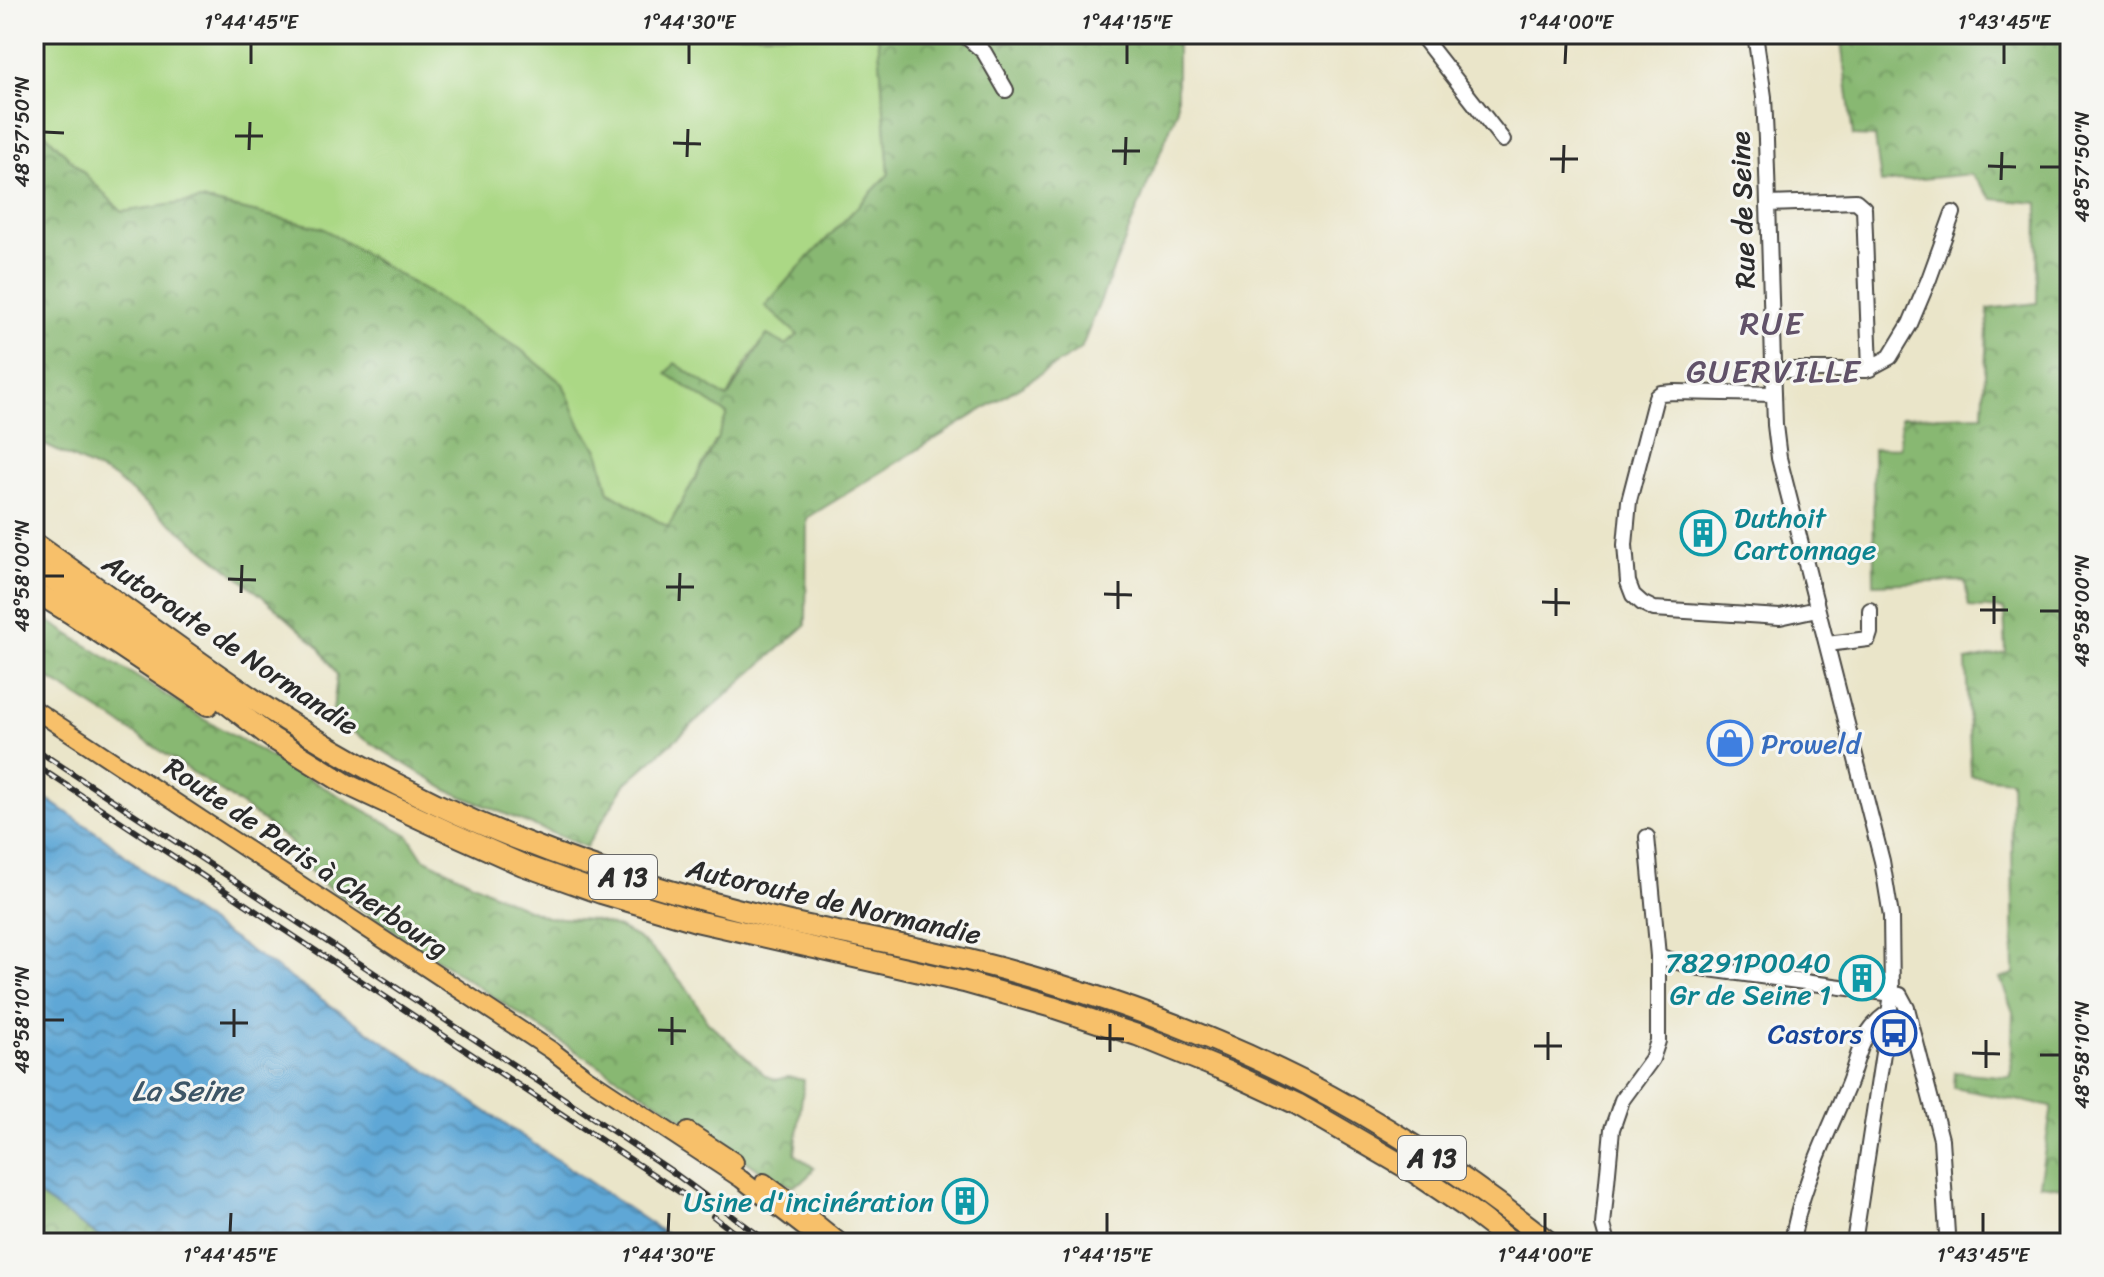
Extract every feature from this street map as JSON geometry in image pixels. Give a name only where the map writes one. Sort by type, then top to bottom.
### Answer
[{"type":"highway","name":"Autoroute de Normandie","points":[[34,543],[263,705],[353,760],[433,801],[523,842],[695,899],[974,961],[1058,984],[1143,1013],[1275,1068],[1368,1119],[1475,1186],[1550,1243]]},
{"type":"highway","name":"Autoroute de Normandie","points":[[34,567],[148,643],[272,738],[346,784],[437,827],[523,865],[601,893],[696,921],[964,982],[1137,1035],[1297,1104],[1414,1172],[1513,1243]]},
{"type":"highway","points":[[34,591],[232,721],[272,738]]},
{"type":"main road","name":"Route de Paris à Cherbourg","points":[[34,709],[551,1050],[708,1143],[788,1200],[841,1243]]},
{"type":"main road","name":"Route de Paris à Cherbourg","points":[[551,1050],[586,1077],[741,1179],[824,1243]]},
{"type":"street","points":[[963,34],[984,52],[1006,90]]},
{"type":"street","points":[[1420,34],[1503,140]]},
{"type":"street","name":"Rue de Seine","points":[[1755,34],[1764,97],[1779,458],[1889,896],[1892,994],[1854,1243]]},
{"type":"street","points":[[1768,204],[1856,201],[1864,208],[1870,369]]},
{"type":"street","points":[[1773,370],[1855,371],[1870,369],[1890,357],[1910,324],[1953,213]]},
{"type":"street","points":[[1774,394],[1674,392],[1661,393],[1656,397],[1629,501],[1625,545],[1628,582],[1633,595],[1654,609],[1780,617],[1817,609]]},
{"type":"street","points":[[1827,644],[1868,639],[1870,610]]},
{"type":"street","points":[[1608,1243],[1603,1225],[1612,1129],[1622,1100],[1652,1059],[1658,1041],[1658,956],[1647,837]]},
{"type":"street","points":[[1658,956],[1694,967],[1900,995],[1907,1008],[1941,1139],[1945,1243]]},
{"type":"street","points":[[1792,1243],[1795,1223],[1820,1147],[1866,1035],[1881,1017],[1890,1012]]},
{"type":"green space","points":[[34,34],[878,34],[889,174],[766,306],[799,334],[786,346],[767,335],[745,365],[727,398],[675,364],[667,373],[727,414],[717,439],[668,527],[609,492],[598,450],[581,427],[563,384],[520,349],[322,228],[202,200],[122,212],[34,122]]},
{"type":"green space","points":[[878,34],[971,34],[1004,43],[1020,34],[1177,34],[1177,111],[1081,349],[807,518],[806,625],[626,783],[586,847],[449,791],[332,719],[337,675],[319,647],[262,596],[113,477],[34,440],[34,122],[122,212],[202,200],[322,228],[520,349],[563,384],[581,427],[598,450],[609,492],[668,527],[717,439],[727,414],[667,374],[675,363],[727,398],[767,335],[786,345],[798,335],[765,306],[889,174]]},
{"type":"green space","points":[[1840,34],[2070,34],[2070,1188],[2039,1184],[2052,1107],[1954,1088],[1955,1072],[2011,1077],[2013,1012],[2000,978],[2014,974],[2011,780],[1971,776],[1966,661],[2006,653],[2004,609],[1969,607],[1965,581],[1874,584],[1873,449],[1900,447],[1901,417],[1983,415],[1988,309],[2037,303],[2038,203],[1993,199],[1971,174],[1881,183],[1875,137],[1853,136]]},
{"type":"green space","points":[[34,612],[202,718],[408,835],[423,858],[546,917],[593,920],[638,938],[661,958],[689,991],[707,1021],[766,1076],[776,1080],[788,1077],[804,1080],[795,1154],[814,1168],[805,1180],[793,1186],[776,1181],[325,885],[311,872],[290,842],[247,809],[34,669]]},
{"type":"green space","points":[[34,1192],[108,1243],[34,1243]]},
{"type":"water","name":"La Seine","points":[[34,790],[107,840],[182,904],[679,1243],[108,1243],[34,1192]]},
{"type":"railway","points":[[34,748],[583,1111],[769,1243]]},
{"type":"railway","points":[[34,764],[684,1195]]},
{"type":"railway","points":[[713,1216],[747,1243]]},
{"type":"place","name":"Duthoit Cartonnage","points":[[1703,533]]},
{"type":"place","name":"Proweld","points":[[1730,743]]},
{"type":"place","name":"78291P0040 Gr de Seine 1","points":[[1862,978]]},
{"type":"place","name":"Castors","points":[[1894,1033]]},
{"type":"place","name":"Usine d'incinération","points":[[965,1201]]},
{"type":"district","name":"RUE","points":[[1772,323]]},
{"type":"district","name":"GUERVILLE","points":[[1774,371]]}]
